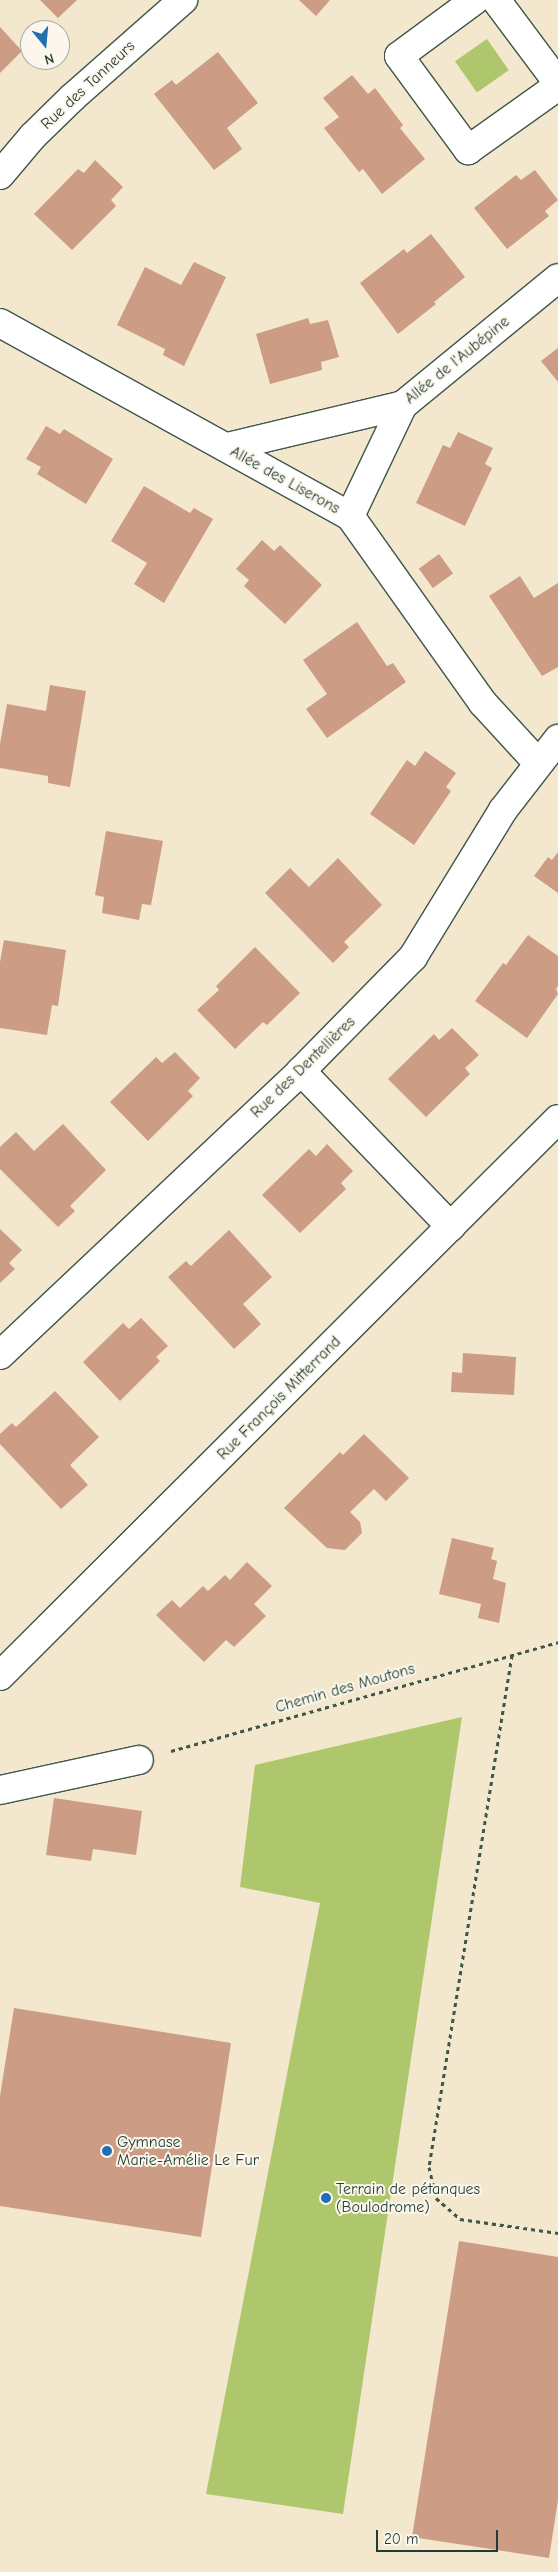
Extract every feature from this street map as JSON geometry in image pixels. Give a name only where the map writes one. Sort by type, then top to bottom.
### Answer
[{"type":"street","name":"Rue des Tanneurs","points":[[0,175],[33,136],[73,97],[183,0]]},
{"type":"street","points":[[476,0],[399,56],[468,150],[558,84],[496,0]]},
{"type":"street","name":"Allée de l'Aubépine","points":[[227,447],[403,404],[558,278]]},
{"type":"street","name":"Allée des Liserons","points":[[0,323],[350,516],[483,703],[538,763]]},
{"type":"street","points":[[350,516],[403,404]]},
{"type":"street","name":"Rue des Dentellières","points":[[0,1355],[301,1071],[413,957],[504,810],[558,739]]},
{"type":"street","points":[[301,1071],[451,1227]]},
{"type":"street","name":"Rue François Mitterrand","points":[[0,1676],[558,1119]]},
{"type":"street","points":[[0,1790],[139,1760]]},
{"type":"path","name":"Chemin des Moutons","points":[[139,1760],[558,1642]]},
{"type":"path","points":[[512,1655],[429,2167],[436,2198],[460,2219],[558,2233]]},
{"type":"green space","points":[[487,39],[509,70],[477,92],[455,61]]},
{"type":"green space","name":"Terrain de pétanques (Boulodrome)","points":[[462,1717],[343,2514],[206,2494],[320,1903],[240,1887],[255,1765]]},
{"type":"building","points":[[40,0],[77,0],[58,18]]},
{"type":"building","points":[[299,0],[330,0],[316,16]]},
{"type":"building","points":[[0,27],[20,49],[20,53],[0,73]]},
{"type":"building","points":[[218,52],[258,103],[227,128],[242,149],[214,170],[154,94],[172,80],[176,85]]},
{"type":"building","points":[[352,75],[368,94],[375,88],[403,125],[400,128],[425,159],[382,194],[363,169],[359,172],[324,128],[339,117],[323,98]]},
{"type":"building","points":[[95,160],[123,187],[111,200],[116,206],[72,250],[34,214],[78,169],[84,173]]},
{"type":"building","points":[[535,170],[558,200],[545,211],[549,216],[507,249],[474,208],[516,175],[521,180]]},
{"type":"building","points":[[431,234],[465,277],[434,302],[436,304],[398,334],[360,283],[404,249],[407,253]]},
{"type":"building","points":[[194,262],[226,277],[184,366],[163,355],[165,349],[117,325],[145,267],[181,285]]},
{"type":"building","points":[[308,318],[310,324],[328,320],[339,357],[321,362],[322,370],[270,384],[256,334]]},
{"type":"building","points":[[558,348],[558,382],[541,361]]},
{"type":"building","points":[[46,426],[60,434],[64,429],[113,459],[86,504],[37,474],[41,467],[26,459]]},
{"type":"building","points":[[458,432],[493,448],[485,464],[492,468],[465,526],[416,503],[443,445],[450,448]]},
{"type":"building","points":[[144,486],[190,513],[194,508],[213,519],[164,603],[134,584],[147,563],[111,541]]},
{"type":"building","points":[[262,540],[274,551],[280,545],[322,585],[285,624],[244,586],[249,580],[236,569]]},
{"type":"building","points":[[439,554],[453,573],[433,588],[419,569]]},
{"type":"building","points":[[520,576],[534,598],[558,583],[558,667],[542,676],[489,596]]},
{"type":"building","points":[[357,622],[387,666],[393,663],[406,682],[327,738],[306,709],[327,694],[303,660]]},
{"type":"building","points":[[50,685],[86,691],[70,787],[48,783],[48,776],[0,768],[0,744],[7,704],[46,711]]},
{"type":"building","points":[[425,751],[456,773],[446,787],[451,791],[414,845],[370,814],[407,760],[415,766]]},
{"type":"building","points":[[106,831],[163,841],[151,905],[142,904],[139,920],[102,913],[104,897],[95,895]]},
{"type":"building","points":[[558,852],[558,893],[534,876],[548,857],[552,860]]},
{"type":"building","points":[[338,858],[382,905],[344,942],[349,947],[333,963],[265,893],[290,868],[309,887]]},
{"type":"building","points":[[528,935],[558,956],[558,986],[556,989],[558,994],[527,1038],[475,1001],[503,963],[506,965]]},
{"type":"building","points":[[4,940],[66,950],[58,1006],[52,1005],[47,1035],[0,1028],[0,962]]},
{"type":"building","points":[[255,947],[300,993],[267,1025],[263,1022],[235,1049],[197,1010],[219,990],[216,986]]},
{"type":"building","points":[[452,1028],[479,1055],[465,1068],[470,1074],[426,1117],[388,1079],[434,1034],[439,1040]]},
{"type":"building","points":[[175,1052],[200,1078],[188,1091],[193,1096],[148,1141],[110,1102],[156,1057],[162,1063]]},
{"type":"building","points":[[63,1124],[106,1170],[70,1206],[75,1211],[58,1227],[0,1169],[0,1147],[16,1132],[34,1151]]},
{"type":"building","points":[[327,1144],[353,1171],[341,1183],[346,1189],[300,1233],[262,1195],[309,1149],[316,1156]]},
{"type":"building","points":[[0,1229],[22,1250],[9,1263],[15,1269],[0,1283]]},
{"type":"building","points":[[229,1230],[272,1277],[243,1304],[261,1324],[234,1349],[168,1277],[186,1261],[191,1266]]},
{"type":"building","points":[[141,1318],[168,1346],[156,1357],[160,1361],[120,1401],[83,1362],[123,1323],[129,1329]]},
{"type":"building","points":[[463,1353],[516,1357],[514,1395],[451,1392],[452,1372],[462,1373]]},
{"type":"building","points":[[55,1391],[99,1437],[70,1465],[88,1485],[61,1509],[0,1444],[0,1434],[12,1423],[16,1427]]},
{"type":"building","points":[[364,1434],[409,1478],[386,1501],[374,1489],[350,1512],[360,1522],[362,1533],[345,1550],[327,1548],[284,1508],[340,1452],[343,1455]]},
{"type":"building","points":[[452,1538],[494,1548],[491,1559],[497,1561],[493,1579],[506,1583],[499,1623],[478,1618],[481,1604],[439,1594]]},
{"type":"building","points":[[247,1562],[272,1586],[254,1604],[266,1616],[234,1647],[226,1640],[204,1662],[156,1615],[172,1600],[180,1608],[203,1586],[208,1591],[225,1575],[230,1580]]},
{"type":"building","points":[[54,1798],[142,1811],[136,1855],[93,1849],[91,1861],[46,1855]]},
{"type":"building","name":"Gymnase Marie-Amélie Le Fur","points":[[14,2008],[231,2043],[201,2237],[0,2206],[0,2096]]},
{"type":"building","points":[[459,2241],[558,2257],[558,2500],[549,2558],[412,2537]]},
{"type":"place","name":"Gymnase Marie-Amélie Le Fur","points":[[107,2151]]},
{"type":"place","name":"Terrain de pétanques (Boulodrome)","points":[[326,2198]]}]
